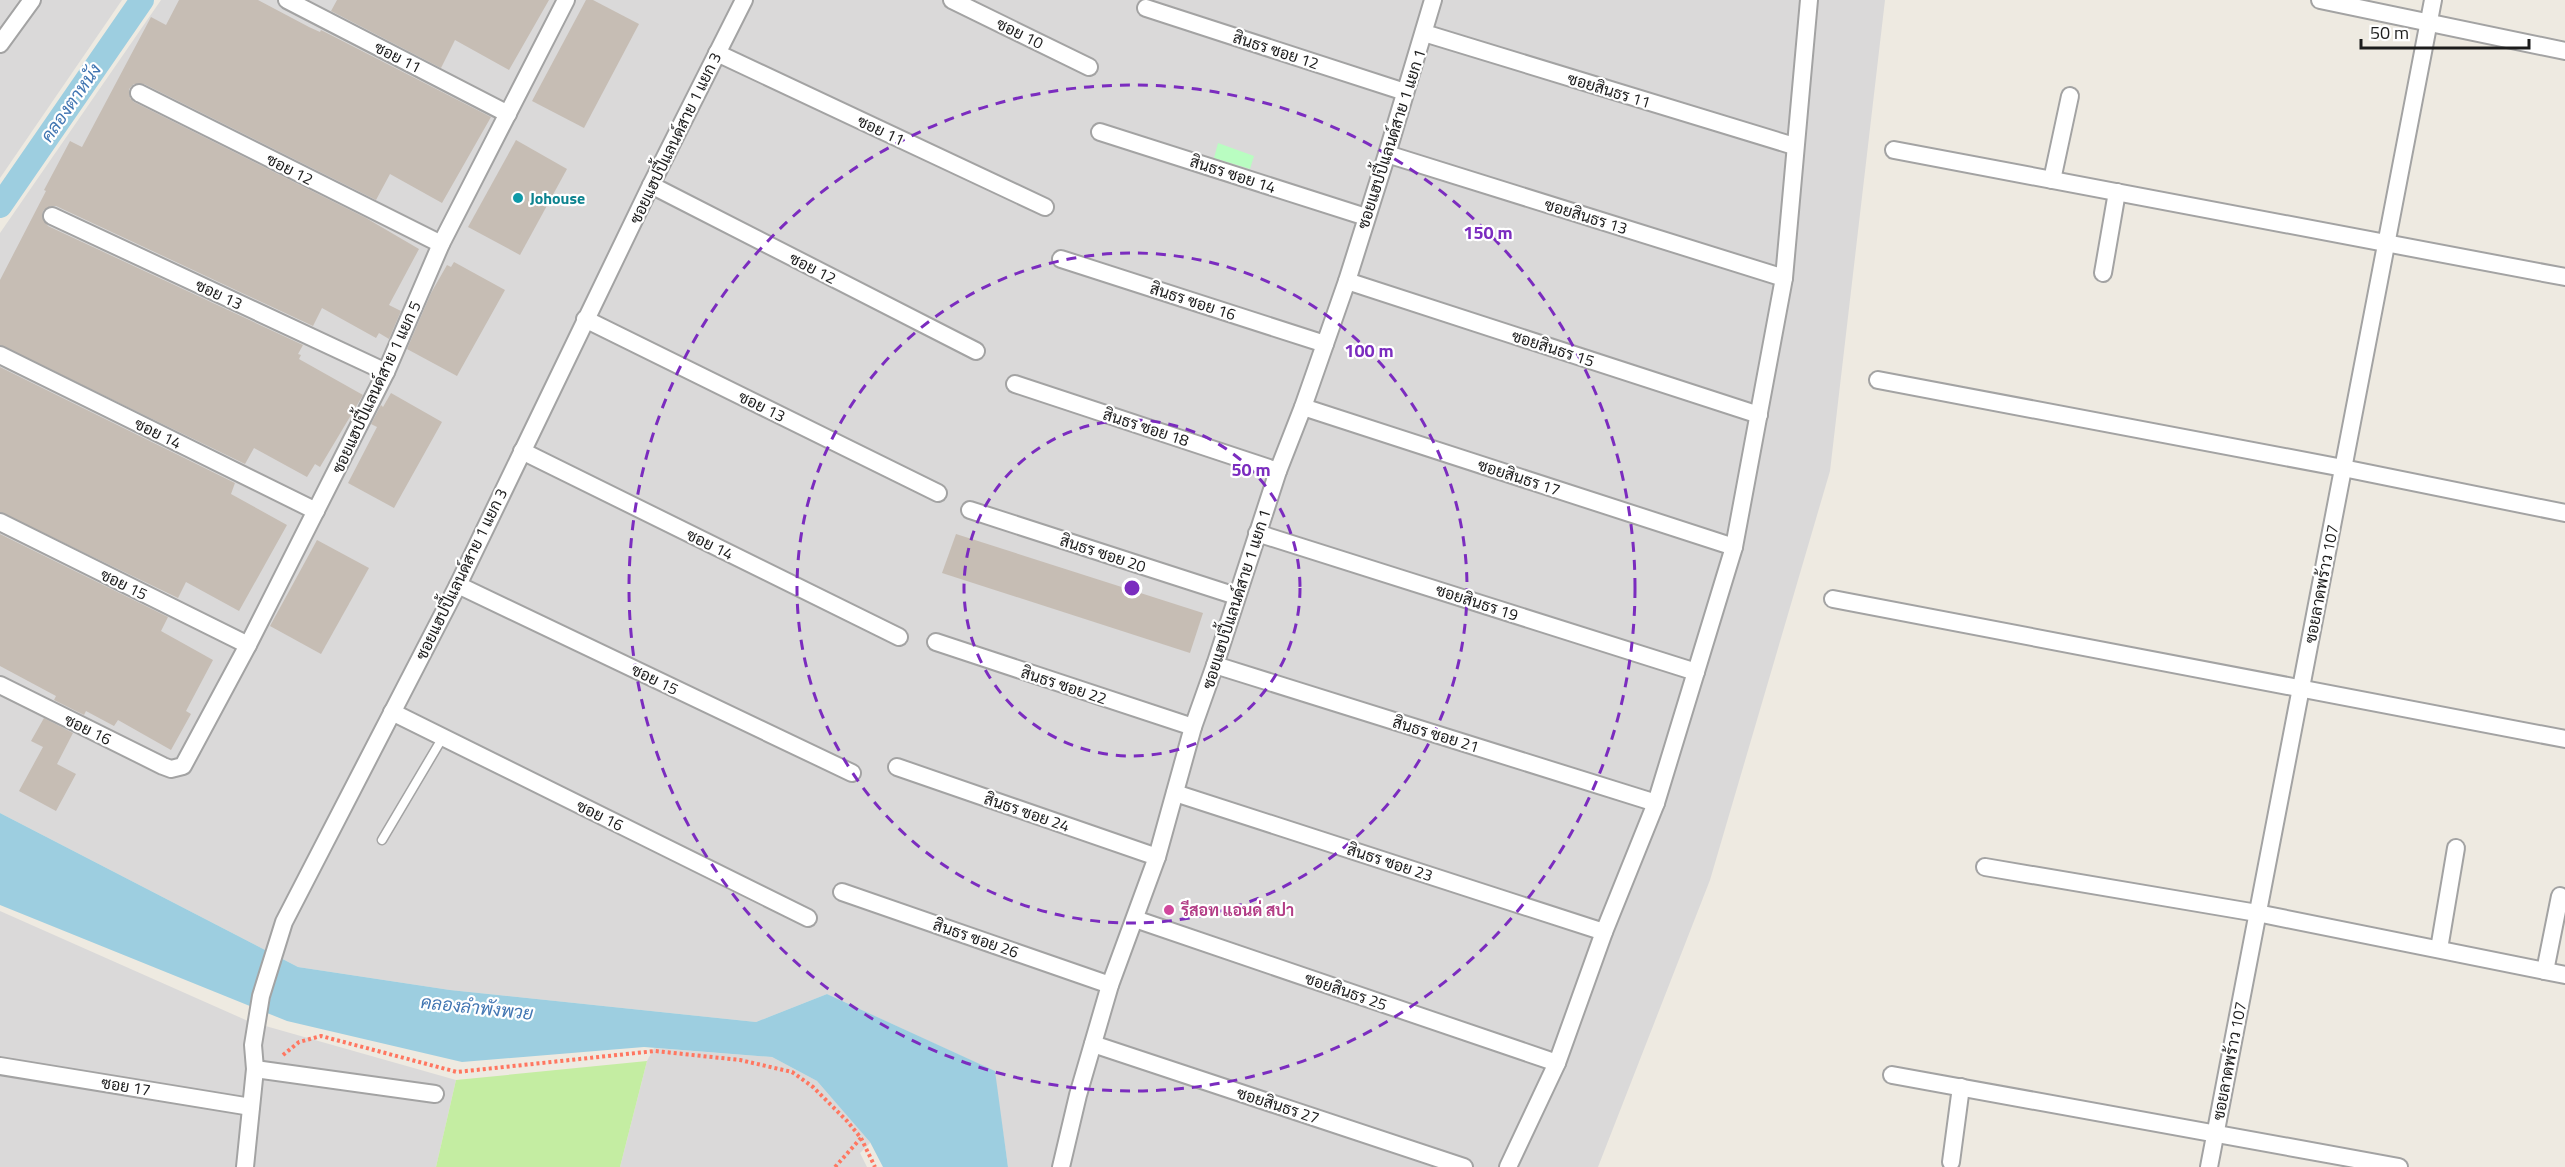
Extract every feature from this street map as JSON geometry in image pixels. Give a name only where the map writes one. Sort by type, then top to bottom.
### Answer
[{"type":"street","points":[[0,44],[32,0]]},
{"type":"street","name":"ซอย 11","points":[[287,0],[508,114]]},
{"type":"street","name":"ซอยแฮปปี้แลนด์สาย 1 แยก 5","points":[[177,768],[183,766],[188,759],[316,512],[386,372],[441,244],[566,0]]},
{"type":"street","name":"ซอยแฮปปี้แลนด์สาย 1 แยก 3","points":[[245,1167],[255,1070],[253,1045],[261,996],[284,922],[458,585],[585,319],[744,0]]},
{"type":"street","name":"ซอย 10","points":[[952,0],[1089,67]]},
{"type":"street","name":"ซอยแฮปปี้แลนด์สาย 1 แยก 1","points":[[1061,1167],[1110,985],[1156,857],[1193,727],[1257,533],[1347,281],[1366,216],[1388,154],[1433,0]]},
{"type":"street","points":[[1508,1167],[1557,1063],[1604,932],[1656,803],[1734,547],[1784,278],[1808,3],[1791,0]]},
{"type":"street","points":[[2320,0],[2565,51]]},
{"type":"street","name":"ซอยลาดพร้าว 107","points":[[2209,1167],[2433,0]]},
{"type":"street","name":"สินธร ซอย 12","points":[[1146,8],[1405,92]]},
{"type":"street","name":"ซอยสินธร 11","points":[[1424,33],[1794,146]]},
{"type":"street","name":"ซอย 11","points":[[717,53],[1045,207]]},
{"type":"street","name":"ซอย 12","points":[[139,93],[441,244]]},
{"type":"street","points":[[2052,180],[2070,96]]},
{"type":"street","name":"สินธร ซอย 14","points":[[1100,132],[1366,216]]},
{"type":"street","points":[[1894,150],[2565,277]]},
{"type":"street","name":"ซอยสินธร 13","points":[[1388,154],[1784,278]]},
{"type":"street","name":"ซอย 12","points":[[651,185],[976,351]]},
{"type":"street","points":[[2103,273],[2117,192]]},
{"type":"street","name":"ซอย 13","points":[[52,216],[386,372]]},
{"type":"street","name":"สินธร ซอย 16","points":[[1061,259],[1325,344]]},
{"type":"street","name":"ซอยสินธร 15","points":[[1347,281],[1759,415]]},
{"type":"street","name":"ซอย 13","points":[[585,319],[938,493]]},
{"type":"street","name":"ซอย 14","points":[[0,356],[316,512]]},
{"type":"street","points":[[1878,380],[2343,468],[2565,513]]},
{"type":"street","name":"สินธร ซอย 18","points":[[1015,384],[1278,471]]},
{"type":"street","name":"ซอยสินธร 17","points":[[1303,407],[1734,547]]},
{"type":"street","name":"ซอย 14","points":[[522,451],[899,637]]},
{"type":"street","name":"สินธร ซอย 20","points":[[970,510],[1236,597]]},
{"type":"street","name":"ซอย 15","points":[[0,522],[248,645]]},
{"type":"street","name":"ซอยสินธร 19","points":[[1257,533],[1696,672]]},
{"type":"street","name":"ซอย 15","points":[[458,585],[852,773]]},
{"type":"street","points":[[1833,599],[2565,739]]},
{"type":"street","name":"สินธร ซอย 22","points":[[936,642],[1193,727]]},
{"type":"street","name":"สินธร ซอย 21","points":[[1215,665],[1656,803]]},
{"type":"street","name":"ซอย 16","points":[[0,685],[163,766],[171,769],[177,768]]},
{"type":"street","name":"ซอย 16","points":[[392,712],[808,918]]},
{"type":"street","name":"สินธร ซอย 24","points":[[897,766],[1156,857]]},
{"type":"street","name":"สินธร ซอย 23","points":[[1175,793],[1604,932]]},
{"type":"street","points":[[2439,949],[2456,848]]},
{"type":"street","points":[[1985,867],[2257,913],[2565,975]]},
{"type":"street","name":"สินธร ซอย 26","points":[[842,891],[1110,985]]},
{"type":"street","points":[[2545,971],[2560,896]]},
{"type":"street","name":"ซอยสินธร 25","points":[[1135,918],[1557,1063]]},
{"type":"street","name":"ซอยสินธร 27","points":[[1093,1044],[1464,1167]]},
{"type":"street","name":"ซอย 17","points":[[0,1066],[251,1107]]},
{"type":"street","points":[[255,1070],[435,1094]]},
{"type":"street","points":[[1892,1075],[2399,1167]]},
{"type":"street","points":[[1951,1162],[1961,1087]]},
{"type":"lane","points":[[382,840],[443,737]]},
{"type":"path","points":[[273,1072],[285,1052],[299,1042],[321,1036],[457,1072],[655,1051],[740,1060],[792,1072],[813,1087],[861,1138],[875,1167]]},
{"type":"path","points":[[836,1167],[861,1138]]},
{"type":"shaded area","points":[[0,0],[122,0],[0,178]]},
{"type":"shaded area","points":[[161,0],[1885,0],[1830,471],[1710,880],[1598,1167],[1008,1167],[994,1071],[827,994],[756,1022],[450,990],[298,967],[0,813],[0,233]]},
{"type":"shaded area","points":[[0,911],[248,1021],[456,1080],[436,1167],[0,1167]]},
{"type":"shaded area","points":[[654,1048],[772,1057],[817,1081],[871,1142],[860,1153],[867,1167],[620,1167],[647,1061]]},
{"type":"green space","points":[[1218,143],[1254,156],[1250,169],[1214,158]]},
{"type":"green space","points":[[647,1061],[620,1167],[436,1167],[456,1080]]},
{"type":"water","name":"คลองลำพังพวย","points":[[0,813],[298,967],[450,990],[756,1022],[827,994],[995,1071],[1008,1167],[883,1167],[870,1142],[817,1081],[772,1057],[644,1047],[462,1062],[287,1021],[0,905]]},
{"type":"building","points":[[179,0],[258,0],[491,117],[442,203],[390,174],[376,200],[144,84],[134,84],[129,89],[130,98],[134,102],[366,218],[419,249],[389,305],[401,311],[389,339],[379,333],[376,338],[322,308],[313,326],[56,206],[43,211],[42,217],[48,226],[303,345],[298,354],[301,355],[299,359],[363,395],[320,467],[315,464],[307,477],[254,448],[245,464],[0,345],[0,280],[46,191],[44,190],[70,141],[82,147],[151,17],[166,25]]},
{"type":"building","points":[[337,0],[549,0],[509,70],[455,40],[441,68],[331,11]]},
{"type":"building","points":[[586,0],[593,0],[639,24],[584,128],[532,101]]},
{"type":"building","name":"Johouse","points":[[516,140],[567,169],[520,255],[468,227]]},
{"type":"building","points":[[454,262],[505,290],[457,376],[407,349],[431,293],[447,265],[451,267]]},
{"type":"building","points":[[0,367],[235,483],[231,494],[287,525],[239,611],[186,582],[178,598],[0,512]]},
{"type":"building","points":[[391,393],[442,422],[394,508],[348,483],[377,427],[371,424],[381,405],[383,407]]},
{"type":"building","points":[[0,534],[168,617],[161,631],[213,660],[186,711],[191,714],[171,750],[118,720],[114,726],[86,711],[84,715],[54,700],[56,696],[0,666]]},
{"type":"building","points":[[956,534],[1203,613],[1190,653],[942,573]]},
{"type":"building","points":[[317,540],[369,568],[321,654],[270,626]]},
{"type":"building","points":[[44,718],[73,733],[57,764],[76,774],[56,811],[19,791],[43,747],[31,741]]},
{"type":"waterway","name":"คลองตาหนัง","points":[[0,206],[142,0]]},
{"type":"place","name":"Johouse","points":[[518,198]]},
{"type":"place","name":"รีสอท แอนด่ สปา","points":[[1169,910]]}]
